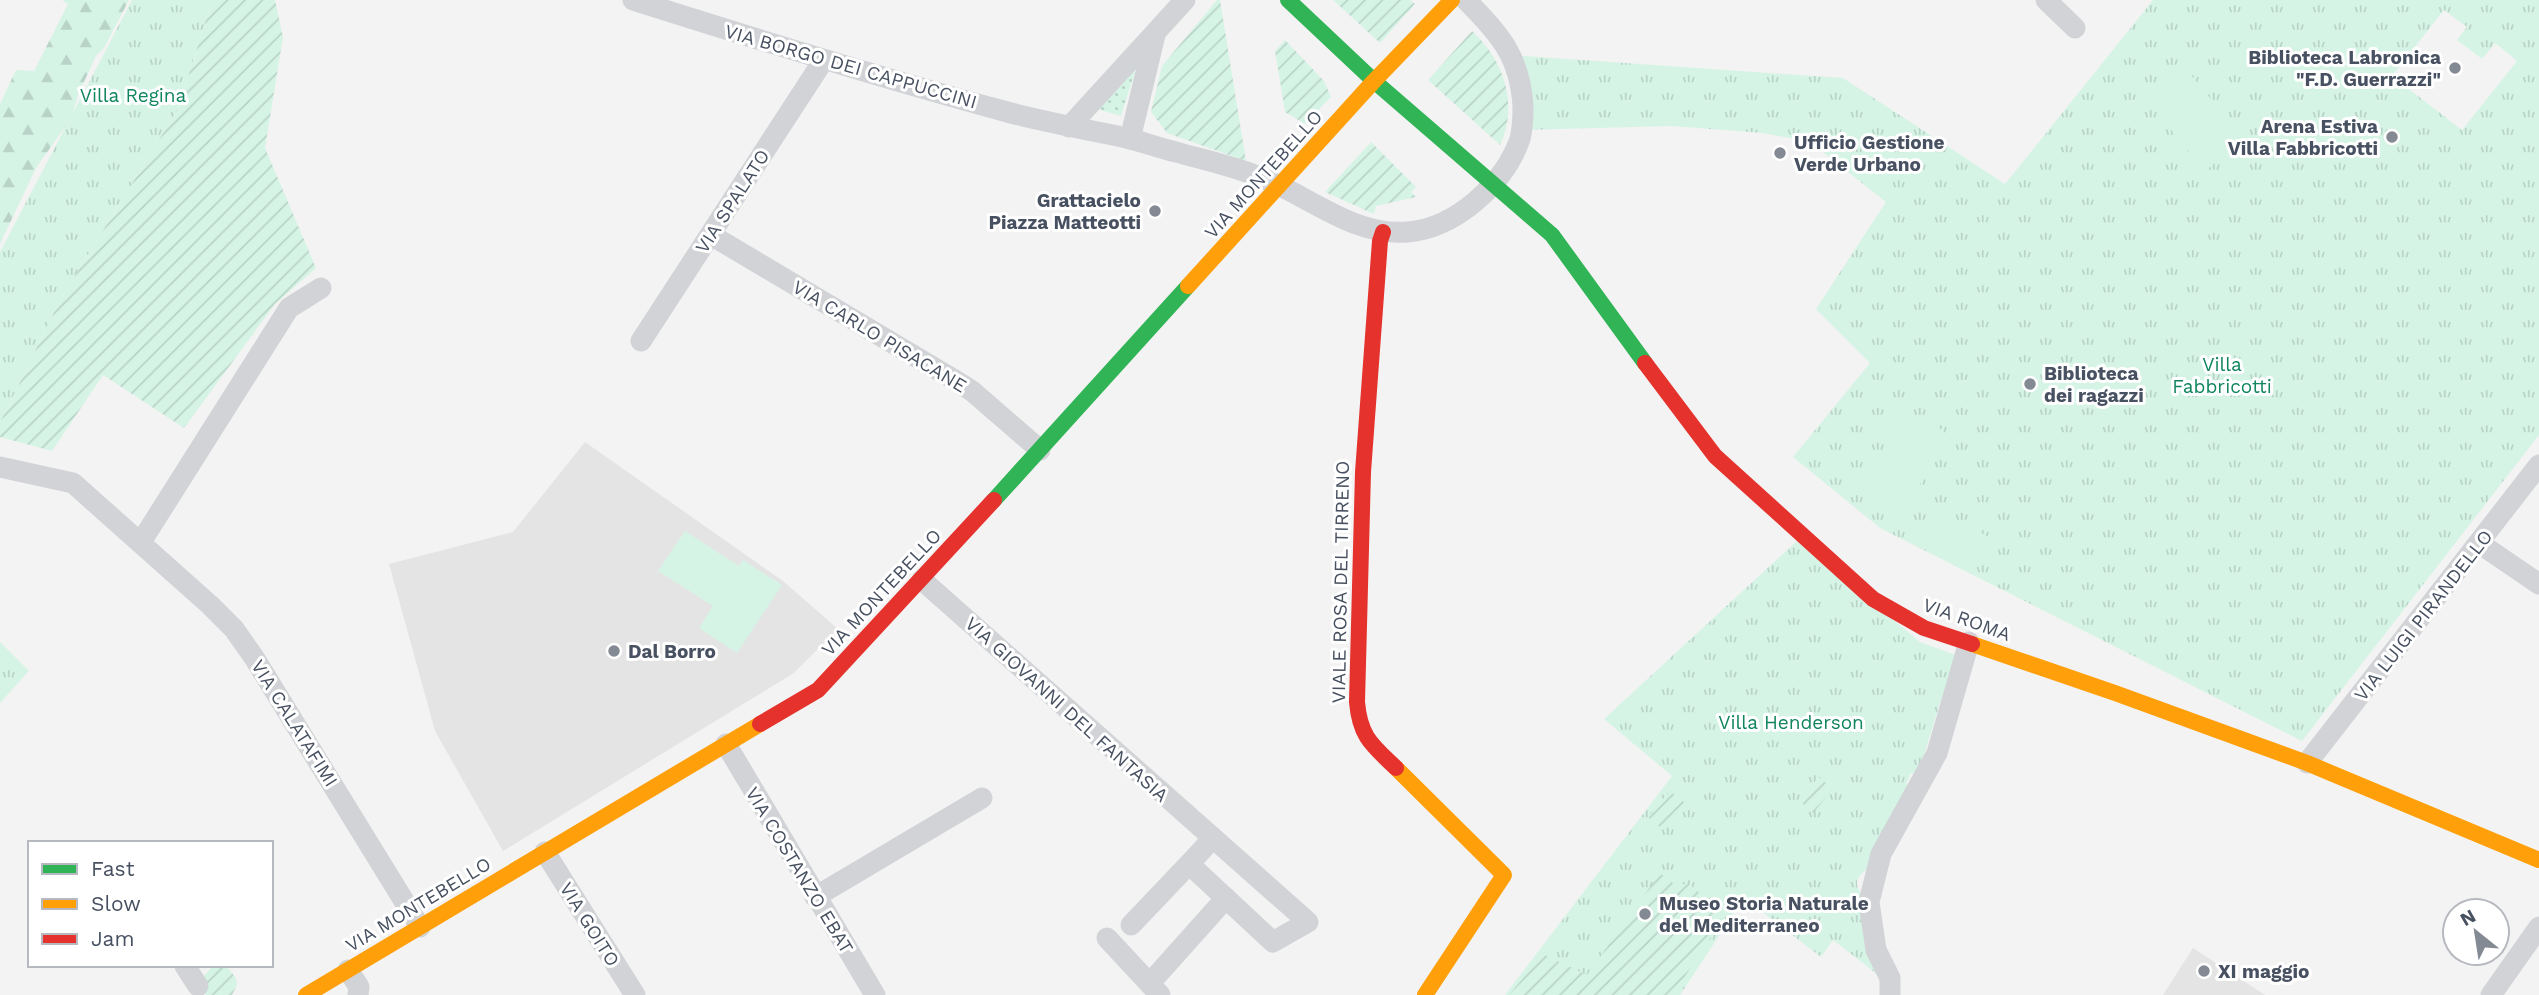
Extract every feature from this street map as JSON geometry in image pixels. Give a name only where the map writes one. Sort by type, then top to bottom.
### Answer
[{"type":"street","name":"VIA BORGO DEI CAPPUCCINI","points":[[633,0],[823,61],[1069,127],[1130,139],[1254,174],[1352,222],[1383,232]]},
{"type":"street","points":[[1069,127],[1185,0]]},
{"type":"street","name":"VIA ROMA","points":[[1288,0],[1374,81],[1562,246],[1604,309],[1715,456],[1873,600],[1924,628],[2041,667],[2307,763],[2539,860]]},
{"type":"street","name":"VIA MONTEBELLO","points":[[306,995],[359,987],[421,928],[818,690],[922,580],[1374,81],[1452,0]]},
{"type":"street","points":[[1383,232],[1409,232],[1434,226],[1465,208],[1493,184],[1511,159],[1523,130],[1518,70],[1500,38],[1466,0]]},
{"type":"street","points":[[2046,0],[2075,27]]},
{"type":"street","points":[[1130,139],[1156,33]]},
{"type":"street","name":"VIA SPALATO","points":[[640,341],[823,61]]},
{"type":"street","name":"VIALE ROSA DEL TIRRENO","points":[[1383,232],[1380,241],[1363,472],[1357,702],[1359,722],[1366,739],[1504,875],[1425,995]]},
{"type":"street","name":"VIA CARLO PISACANE","points":[[711,235],[962,385],[1040,450]]},
{"type":"street","points":[[141,542],[289,308],[321,288]]},
{"type":"street","name":"VIA LUIGI PIRANDELLO","points":[[2307,763],[2539,465]]},
{"type":"street","name":"VIA CALATAFIMI","points":[[0,467],[73,483],[210,604],[246,645],[421,928]]},
{"type":"street","points":[[2479,543],[2539,583]]},
{"type":"street","name":"VIA GIOVANNI DEL FANTASIA","points":[[922,580],[1308,922],[1273,942],[1189,864]]},
{"type":"street","points":[[1890,995],[1891,978],[1876,950],[1869,902],[1881,854],[1937,753],[1969,642]]},
{"type":"street","name":"VIA COSTANZO EBAT","points":[[726,744],[875,995]]},
{"type":"street","points":[[815,897],[982,798]]},
{"type":"street","points":[[1131,925],[1213,838]]},
{"type":"street","name":"VIA GOITO","points":[[545,852],[635,995]]},
{"type":"street","points":[[1107,938],[1155,989],[1226,898]]},
{"type":"street","points":[[2491,995],[2539,928]]},
{"type":"street","points":[[186,967],[198,986]]},
{"type":"shaded area","name":"Dal Borro","points":[[585,442],[783,581],[838,629],[794,673],[503,851],[435,731],[389,564],[513,532]]},
{"type":"shaded area","name":"XI maggio","points":[[2193,948],[2265,995],[2163,995]]},
{"type":"green space","points":[[62,0],[129,0],[104,48],[96,56],[78,95],[72,117],[36,168],[0,244],[0,104],[16,70],[34,71],[68,4]]},
{"type":"green space","name":"Villa Regina","points":[[132,0],[212,0],[178,109],[60,300],[0,423],[0,252]]},
{"type":"green space","points":[[212,0],[275,0],[283,37],[265,148],[316,268],[275,304],[184,428],[103,375],[52,451],[0,437],[0,423],[60,300],[178,109]]},
{"type":"green space","points":[[1217,0],[1220,0],[1246,161],[1167,133],[1151,112],[1162,66]]},
{"type":"green space","points":[[1333,0],[1410,0],[1415,4],[1380,43]]},
{"type":"green space","name":"Villa Fabbricotti","points":[[2153,0],[2539,0],[2539,435],[2302,741],[1880,528],[1793,457],[1870,363],[1816,309],[1886,202],[1810,142],[1763,133],[1671,126],[1523,130],[1511,55],[1843,78],[2005,184]],"holes":[[[2444,10],[2467,27],[2457,40],[2482,59],[2495,43],[2517,61],[2462,130],[2392,76]]]},
{"type":"green space","points":[[1472,31],[1493,55],[1505,84],[1508,114],[1500,145],[1428,80]]},
{"type":"green space","points":[[1285,40],[1324,81],[1331,97],[1305,124],[1285,112],[1275,51]]},
{"type":"green space","points":[[1139,59],[1121,116],[1097,109]]},
{"type":"green space","points":[[2187,70],[2244,139],[2205,171],[2148,102]]},
{"type":"green space","points":[[1371,142],[1416,187],[1411,192],[1416,197],[1376,206],[1374,214],[1325,192]]},
{"type":"green space","points":[[1899,412],[1943,430],[1909,510],[1865,490]]},
{"type":"green space","points":[[1931,507],[1989,537],[1972,568],[1915,538]]},
{"type":"green space","points":[[685,531],[739,566],[743,560],[782,585],[737,653],[699,628],[713,606],[658,571]]},
{"type":"green space","name":"Villa Henderson","points":[[1798,540],[1920,642],[1958,656],[1920,768],[1916,774],[1911,773],[1906,784],[1913,791],[1857,883],[1865,898],[1886,981],[1833,940],[1821,957],[1744,898],[1680,995],[1505,995],[1672,776],[1604,719]]},
{"type":"green space","points":[[0,642],[29,671],[0,703]]},
{"type":"green space","points":[[1819,777],[1833,789],[1813,813],[1799,800]]},
{"type":"green space","points":[[1670,791],[1685,803],[1662,829],[1648,817]]},
{"type":"green space","points":[[1660,873],[1678,887],[1687,883],[1726,913],[1673,995],[1509,995],[1543,954],[1587,975]]},
{"type":"green space","points":[[212,967],[227,967],[236,978],[237,985],[232,995],[206,995],[202,978]]},
{"type":"traffic: fast","points":[[1288,0],[1374,81],[1552,235],[1645,363]]},
{"type":"traffic: fast","points":[[994,500],[1188,286]]},
{"type":"traffic: slow","points":[[1188,286],[1374,81],[1452,0]]},
{"type":"traffic: slow","points":[[1972,644],[2307,763],[2539,860]]},
{"type":"traffic: slow","points":[[306,995],[760,724]]},
{"type":"traffic: slow","points":[[1396,768],[1504,875],[1425,995]]},
{"type":"traffic: jam","points":[[1383,232],[1380,241],[1363,472],[1357,702],[1364,732],[1396,768]]},
{"type":"traffic: jam","points":[[1645,363],[1715,456],[1873,599],[1924,628],[1972,644]]},
{"type":"traffic: jam","points":[[760,724],[818,690],[994,500]]},
{"type":"place","name":"Biblioteca Labronica \"F.D. Guerrazzi\"","points":[[2455,68]]},
{"type":"place","name":"Arena Estiva Villa Fabbricotti","points":[[2392,137]]},
{"type":"place","name":"Ufficio Gestione Verde Urbano","points":[[1780,153]]},
{"type":"place","name":"Grattacielo Piazza Matteotti","points":[[1155,211]]},
{"type":"place","name":"Biblioteca dei ragazzi","points":[[2030,384]]},
{"type":"place","name":"Dal Borro","points":[[614,651]]},
{"type":"place","name":"Museo Storia Naturale del Mediterraneo","points":[[1645,914]]},
{"type":"place","name":"XI maggio","points":[[2204,971]]}]
